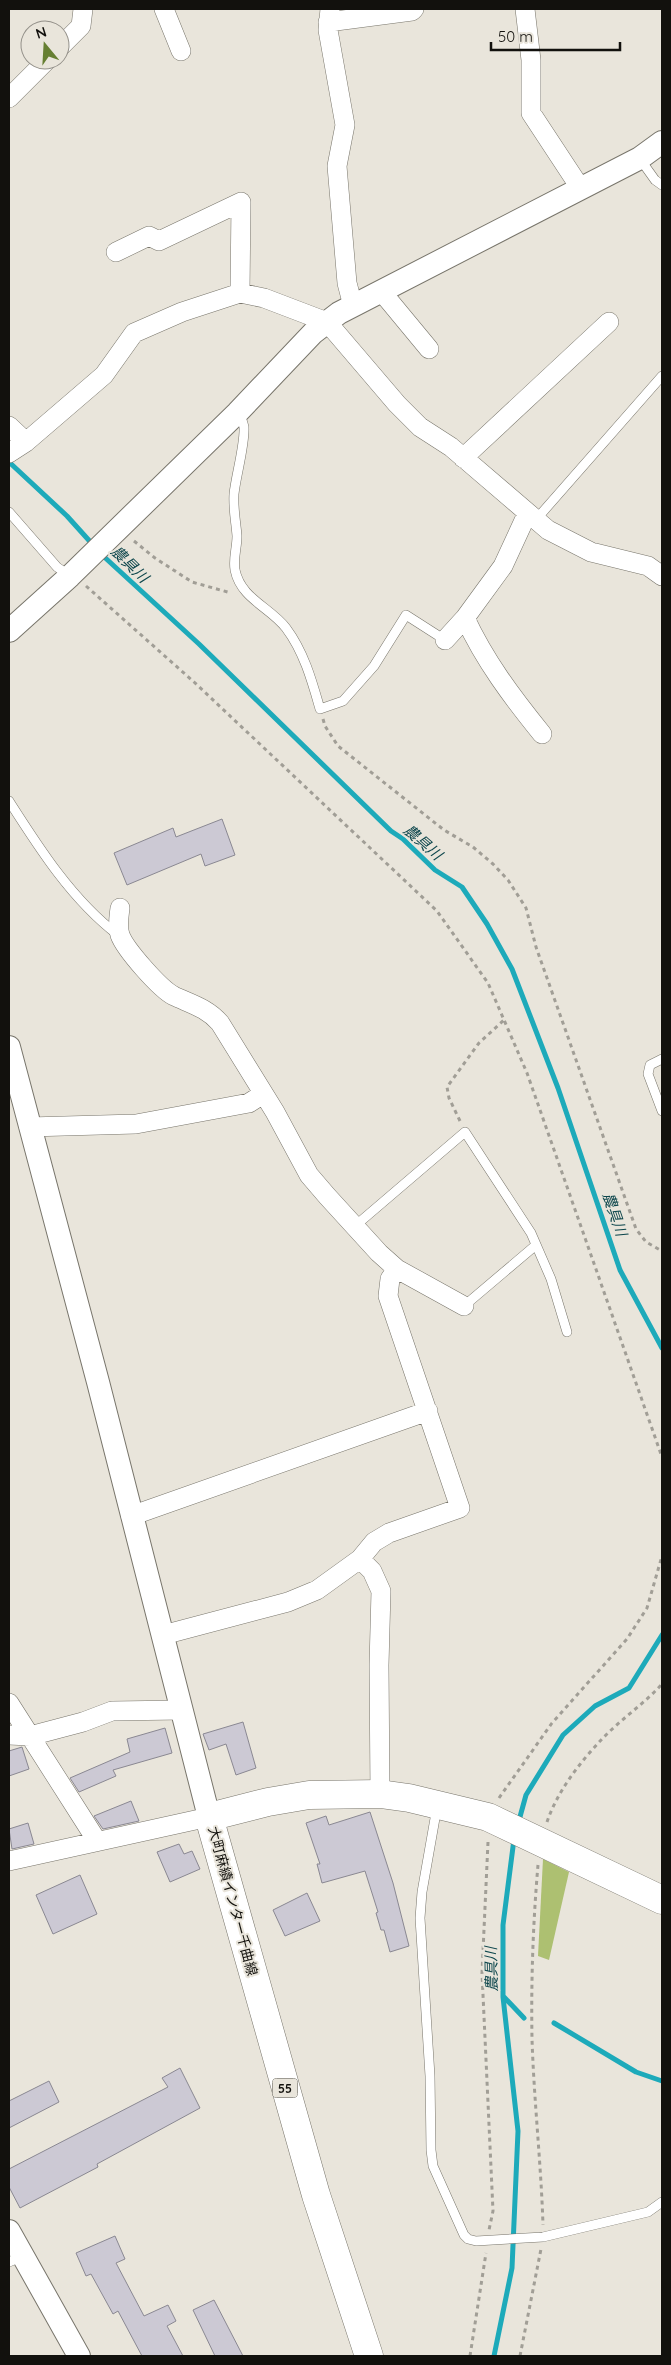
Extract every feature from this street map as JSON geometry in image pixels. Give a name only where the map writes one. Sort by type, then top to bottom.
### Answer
[{"type":"main road","name":"大町麻績インター千曲線","points":[[369,2356],[316,2195],[209,1816],[268,1802],[309,1795],[380,1794],[437,1804],[494,1820],[662,1900]]},
{"type":"street","points":[[164,9],[181,51]]},
{"type":"street","points":[[353,306],[347,283],[337,166],[345,124],[328,30],[329,15],[412,11],[414,9]]},
{"type":"street","points":[[525,9],[531,60],[531,113],[581,189]]},
{"type":"street","points":[[70,37],[81,26],[88,10]]},
{"type":"street","points":[[9,97],[37,70]]},
{"type":"street","points":[[9,631],[73,573],[237,413],[292,354],[327,322],[381,291],[640,158],[662,142]]},
{"type":"street","points":[[116,252],[149,236],[159,241],[241,202],[240,293]]},
{"type":"street","points":[[381,291],[429,349]]},
{"type":"street","points":[[9,426],[18,448],[104,376],[134,332],[182,312],[240,293],[264,298],[327,322],[397,404],[420,427],[464,458],[527,514],[548,530],[576,546],[612,558],[648,566],[662,576]]},
{"type":"street","points":[[464,458],[609,322]]},
{"type":"street","points":[[445,640],[466,618],[503,566],[527,514]]},
{"type":"street","points":[[466,618],[477,645],[494,672],[542,734]]},
{"type":"street","points":[[120,908],[118,923],[120,936],[145,970],[162,988],[172,996],[198,1006],[213,1015],[275,1112],[309,1175],[379,1253],[397,1269],[464,1306]]},
{"type":"street","points":[[9,1047],[98,1382],[209,1816],[9,1861]]},
{"type":"street","points":[[29,1127],[136,1124],[249,1103],[263,1094]]},
{"type":"street","points":[[163,1635],[288,1602],[318,1590],[360,1559],[374,1542],[389,1533],[460,1508],[388,1296],[390,1279],[397,1269]]},
{"type":"street","points":[[131,1516],[428,1411]]},
{"type":"street","points":[[360,1559],[372,1571],[381,1591],[379,1664],[380,1794]]},
{"type":"street","points":[[9,1702],[97,1841]]},
{"type":"street","points":[[9,1735],[30,1736],[83,1722],[112,1711],[182,1710]]},
{"type":"street","points":[[9,2231],[16,2259],[79,2356]]},
{"type":"lane","points":[[640,158],[655,180],[662,185]]},
{"type":"lane","points":[[527,514],[540,515],[662,376]]},
{"type":"lane","points":[[237,413],[244,426],[234,495],[234,519],[237,535],[234,557],[238,580],[250,598],[263,606],[286,628],[307,667],[320,709],[343,702],[374,666],[406,615],[445,640]]},
{"type":"lane","points":[[9,512],[57,566],[73,573]]},
{"type":"lane","points":[[9,800],[41,851],[61,876],[89,908],[120,936]]},
{"type":"lane","points":[[662,1058],[650,1065],[648,1074],[662,1112]]},
{"type":"lane","points":[[355,1226],[466,1132],[531,1233],[551,1279],[567,1332]]},
{"type":"lane","points":[[464,1306],[536,1245]]},
{"type":"lane","points":[[437,1804],[422,1892],[420,1918],[430,2076],[431,2150],[433,2166],[464,2234],[468,2239],[491,2241],[541,2238],[648,2212],[662,2202]]},
{"type":"path","points":[[116,531],[192,582],[250,598]]},
{"type":"path","points":[[73,573],[194,682],[437,911],[488,983],[527,1073],[662,1457]]},
{"type":"path","points":[[320,709],[325,726],[338,746],[444,830],[473,847],[493,864],[526,908],[536,947],[636,1229],[646,1242],[662,1251]]},
{"type":"path","points":[[466,1132],[449,1098],[447,1086],[479,1043],[504,1020]]},
{"type":"path","points":[[470,2356],[491,2241],[493,2211],[482,1973],[494,1820],[552,1723],[627,1639],[646,1608],[662,1556]]},
{"type":"path","points":[[520,2356],[541,2238],[541,2159],[532,2031],[532,1957],[538,1840],[552,1807],[577,1769],[603,1738],[642,1705],[662,1684]]},
{"type":"green space","points":[[543,1859],[569,1872],[549,1960],[538,1956]]},
{"type":"building","points":[[222,819],[235,855],[205,866],[201,854],[127,885],[114,853],[173,828],[176,837]]},
{"type":"building","points":[[243,1722],[256,1768],[236,1775],[226,1744],[209,1750],[203,1734]]},
{"type":"building","points":[[165,1728],[172,1753],[113,1770],[116,1776],[79,1792],[70,1778],[130,1752],[127,1739]]},
{"type":"building","points":[[22,1747],[29,1769],[9,1776],[9,1751]]},
{"type":"building","points":[[131,1801],[139,1821],[103,1829],[94,1816]]},
{"type":"building","points":[[370,1812],[393,1883],[409,1946],[390,1952],[384,1930],[381,1930],[376,1913],[378,1912],[365,1871],[322,1883],[317,1864],[320,1864],[306,1823],[326,1816],[329,1825]]},
{"type":"building","points":[[28,1823],[34,1844],[12,1849],[9,1829]]},
{"type":"building","points":[[179,1844],[184,1854],[192,1851],[200,1869],[170,1882],[157,1852]]},
{"type":"building","points":[[80,1875],[97,1914],[53,1934],[36,1895]]},
{"type":"building","points":[[307,1893],[320,1921],[285,1936],[273,1910]]},
{"type":"building","points":[[180,2068],[200,2108],[97,2164],[98,2167],[20,2208],[9,2187],[9,2169],[168,2087],[162,2078]]},
{"type":"building","points":[[49,2081],[59,2102],[9,2128],[9,2101]]},
{"type":"building","points":[[115,2236],[125,2259],[116,2263],[144,2316],[168,2305],[176,2321],[167,2326],[183,2356],[142,2356],[118,2311],[113,2314],[91,2274],[86,2276],[76,2253]]},
{"type":"building","points":[[214,2300],[243,2356],[215,2356],[193,2310]]},
{"type":"waterway","name":"農具川","points":[[9,462],[67,516],[94,546]]},
{"type":"waterway","name":"農具川","points":[[101,554],[199,644],[391,831],[403,839],[435,870],[462,887],[487,924],[512,969],[558,1088],[620,1270],[662,1348]]},
{"type":"waterway","name":"農具川","points":[[518,1824],[526,1795],[563,1735],[595,1706],[629,1688],[662,1635]]},
{"type":"waterway","name":"農具川","points":[[494,2356],[512,2268],[518,2131],[503,1997],[503,1925],[514,1839]]},
{"type":"waterway","points":[[504,1997],[524,2018]]},
{"type":"waterway","points":[[554,2023],[636,2072],[662,2081]]}]
